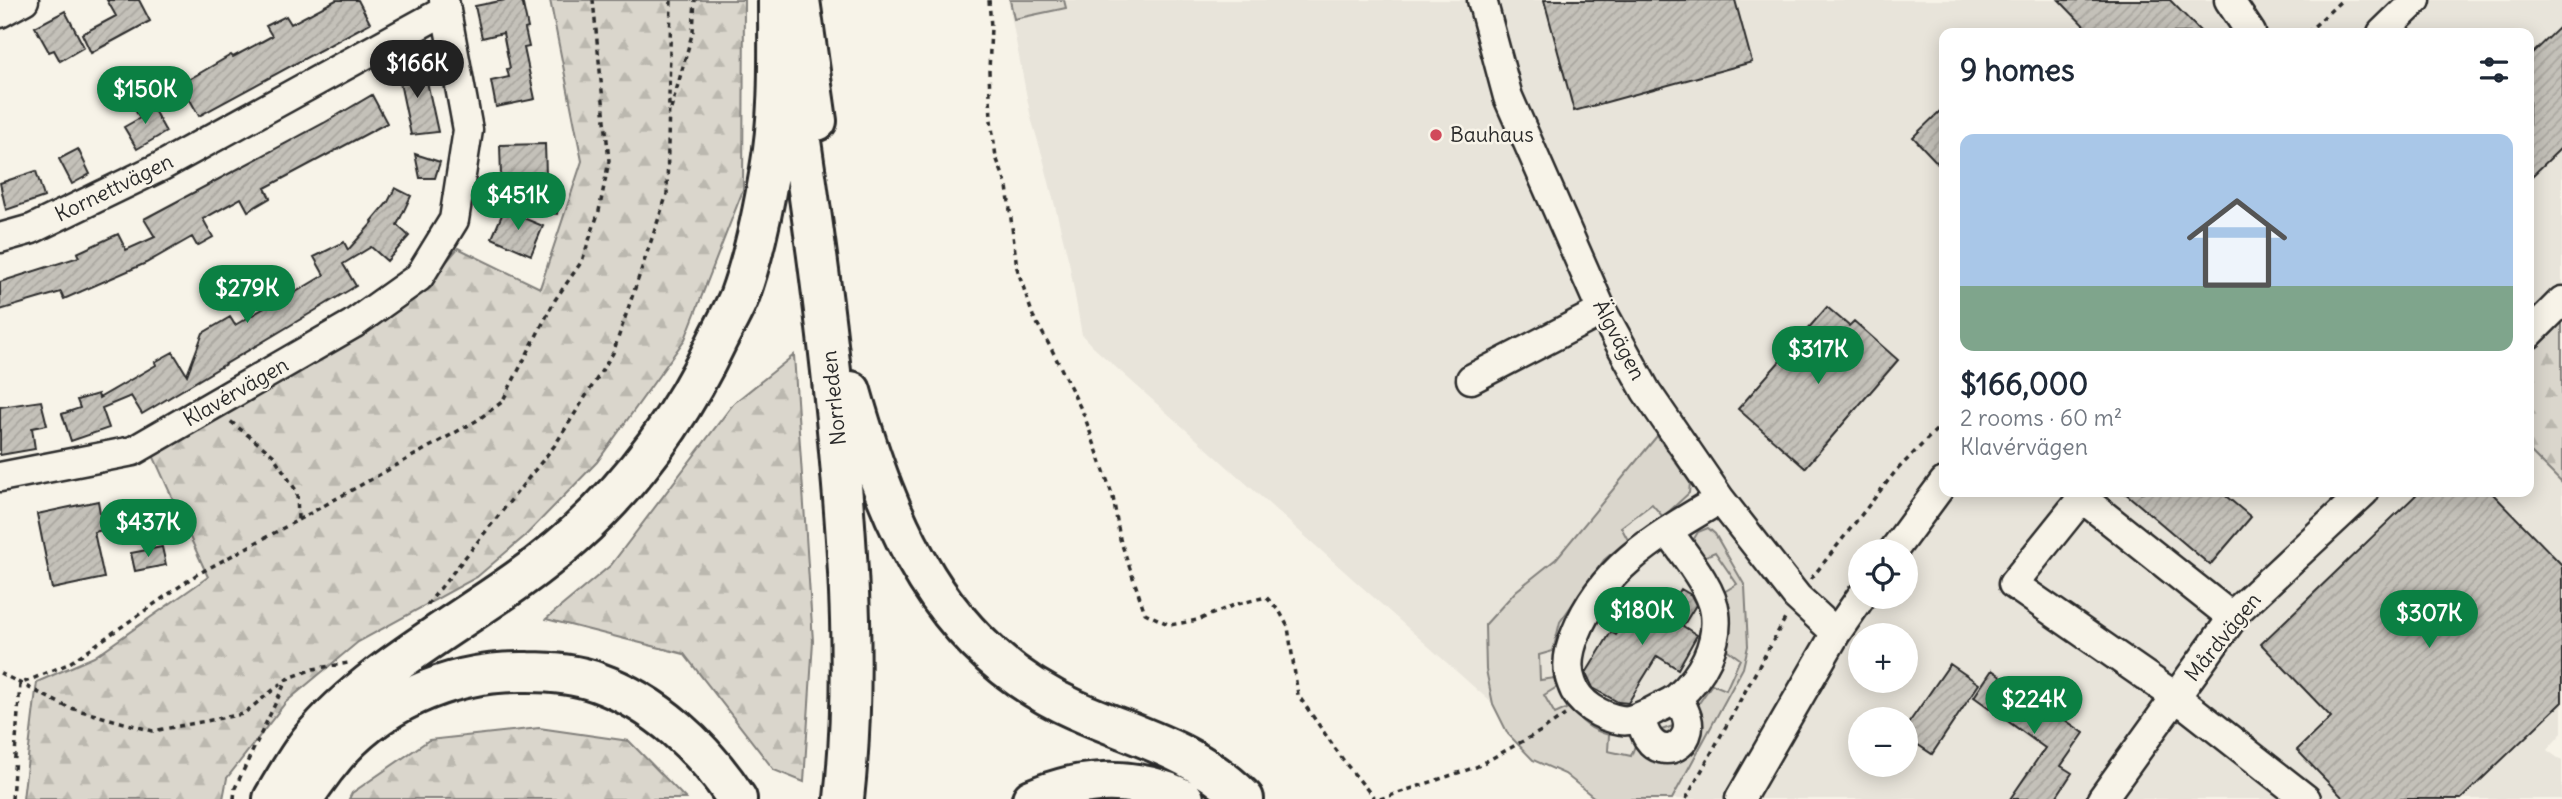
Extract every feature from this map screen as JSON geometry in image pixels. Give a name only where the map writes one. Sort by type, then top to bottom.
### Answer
[{"type":"highway","points":[[274,799],[310,741],[356,694],[526,575],[569,541],[611,502],[674,421],[708,362],[739,297],[759,228],[771,166],[779,87],[778,0]]},
{"type":"highway","name":"Norrleden","points":[[778,0],[822,288],[845,512],[850,591],[850,673],[848,765],[844,799]]},
{"type":"highway","name":"Norrleden","points":[[800,0],[850,388],[866,590],[868,673],[866,766],[862,799]]},
{"type":"highway","points":[[850,388],[868,452],[908,544],[931,586],[954,619],[1014,675],[1044,694],[1191,757],[1244,799]]},
{"type":"highway","points":[[304,799],[335,755],[350,739],[386,711],[418,692],[458,679],[499,671],[542,672],[586,679],[646,705],[701,750],[737,799]]},
{"type":"highway","points":[[1032,799],[1078,784],[1117,780],[1145,784],[1184,799]]},
{"type":"street","points":[[0,13],[24,0]]},
{"type":"street","name":"Älgvägen","points":[[1482,0],[1508,97],[1602,311],[1646,391],[1720,499],[1797,597],[1836,634]]},
{"type":"street","points":[[2229,0],[2248,28]]},
{"type":"street","points":[[2387,28],[2416,0]]},
{"type":"street","name":"Kornettvägen","points":[[0,238],[32,229],[160,167],[444,5]]},
{"type":"street","name":"Klavérvägen","points":[[0,477],[133,451],[353,324],[419,276],[454,220],[468,130],[444,5]]},
{"type":"street","points":[[2534,329],[2562,301]]},
{"type":"street","points":[[1471,379],[1602,311]]},
{"type":"street","points":[[1902,539],[1939,489]]},
{"type":"street","name":"Mårdvägen","points":[[2102,799],[2233,618],[2359,497]]},
{"type":"street","points":[[2233,618],[2082,498],[2013,584],[2176,697],[2306,799]]},
{"type":"street","points":[[1668,531],[1703,583],[1716,610],[1716,634],[1710,655],[1678,697],[1640,717],[1622,721],[1602,714],[1584,703],[1572,687],[1567,667],[1573,639],[1584,612],[1620,566],[1634,553],[1668,531],[1720,499]]},
{"type":"street","points":[[1740,799],[1853,609]]},
{"type":"street","points":[[1640,717],[1647,738],[1653,744],[1662,749],[1677,748],[1684,742],[1688,726],[1678,697]]},
{"type":"path","points":[[20,684],[68,664],[196,575],[476,421],[502,402],[555,300],[582,261],[599,211],[609,161],[593,0]]},
{"type":"path","points":[[421,611],[555,444],[613,353],[667,194],[671,0]]},
{"type":"path","points":[[669,114],[693,31],[695,0]]},
{"type":"path","points":[[989,0],[991,120],[996,157],[1007,186],[1017,268],[1033,316],[1052,350],[1091,436],[1113,497],[1119,539],[1145,613],[1170,625],[1198,620],[1234,605],[1266,597],[1280,612],[1288,627],[1298,695],[1374,799]]},
{"type":"path","points":[[2312,28],[2342,0]]},
{"type":"path","points":[[216,404],[239,429],[273,455],[297,492],[298,520]]},
{"type":"path","points":[[0,673],[67,707],[153,731],[243,714],[287,679],[313,669],[354,662]]},
{"type":"path","points":[[233,799],[235,788],[287,679]]},
{"type":"path","points":[[12,799],[20,684]]},
{"type":"path","points":[[1380,799],[1476,767],[1516,746],[1584,703]]},
{"type":"shaded area","points":[[1008,0],[2562,0],[2562,301],[2534,329],[2534,28],[1939,28],[1939,497],[2534,497],[2534,455],[2562,483],[2562,733],[2547,750],[2562,761],[2562,799],[1596,799],[1565,774],[1533,760],[1508,734],[1493,704],[1092,346],[1082,335],[1069,262],[1031,118]]},
{"type":"green space","points":[[550,0],[744,0],[743,190],[685,339],[597,462],[525,536],[477,577],[358,642],[286,702],[227,778],[223,799],[23,799],[37,682],[94,657],[208,577],[152,453],[426,286],[458,248],[540,288],[582,161]]},
{"type":"green space","points":[[1010,0],[1064,0],[1066,8],[1014,19]]},
{"type":"green space","points":[[2562,301],[2562,483],[2534,455],[2534,329]]},
{"type":"green space","points":[[794,355],[813,641],[804,782],[774,770],[684,654],[546,619],[611,565],[734,403]]},
{"type":"green space","points":[[1657,436],[1690,483],[1689,493],[1663,517],[1652,504],[1621,527],[1628,540],[1604,560],[1560,622],[1553,651],[1539,655],[1540,680],[1555,678],[1557,687],[1544,695],[1555,714],[1570,707],[1586,725],[1609,735],[1608,751],[1631,756],[1638,738],[1673,726],[1693,712],[1712,684],[1726,690],[1740,659],[1725,648],[1729,625],[1724,592],[1737,584],[1715,552],[1701,558],[1692,542],[1698,532],[1708,528],[1715,534],[1745,586],[1748,646],[1743,668],[1672,799],[1596,799],[1565,774],[1533,760],[1508,734],[1493,704],[1486,670],[1485,625],[1516,591],[1556,559]]},
{"type":"green space","points":[[539,728],[629,741],[686,799],[349,799],[352,793],[429,740]]},
{"type":"building","points":[[107,0],[139,0],[150,21],[91,53],[82,34],[116,16]]},
{"type":"building","points":[[336,0],[358,0],[370,23],[199,116],[181,84],[231,55],[233,57],[272,36],[266,26],[286,16],[291,24]]},
{"type":"building","points":[[505,0],[522,0],[529,47],[524,48],[535,99],[496,107],[491,81],[509,77],[507,69],[510,68],[503,33],[482,38],[475,6]]},
{"type":"building","points":[[1544,0],[1735,0],[1752,62],[1574,111]]},
{"type":"building","points":[[2059,0],[2170,0],[2197,28],[2086,28]]},
{"type":"building","points":[[65,11],[84,47],[60,61],[54,50],[49,52],[35,27]]},
{"type":"building","points":[[2562,25],[2562,147],[2534,174],[2534,52]]},
{"type":"building","points":[[423,63],[438,132],[411,135],[397,68]]},
{"type":"building","points":[[372,95],[387,123],[265,188],[270,198],[248,211],[241,198],[203,219],[213,237],[197,246],[192,237],[146,263],[64,299],[61,292],[0,310],[0,282],[79,257],[77,253],[118,234],[126,250],[155,237],[144,219]]},
{"type":"building","points":[[149,101],[166,132],[137,149],[124,127],[140,118],[135,110]]},
{"type":"building","points":[[1939,112],[1939,165],[1913,137]]},
{"type":"building","points":[[545,144],[546,175],[501,176],[500,145]]},
{"type":"building","points":[[78,149],[90,174],[72,184],[59,159]]},
{"type":"building","points":[[415,154],[440,162],[435,178],[420,178]]},
{"type":"building","points":[[36,171],[44,197],[6,210],[0,183]]},
{"type":"building","points":[[540,182],[562,186],[557,214],[535,211]]},
{"type":"building","points":[[395,188],[411,196],[397,225],[409,236],[387,261],[371,247],[343,264],[356,286],[142,414],[131,396],[102,408],[109,428],[71,441],[62,414],[80,408],[77,400],[98,394],[99,398],[173,352],[187,375],[203,333],[230,317],[235,325],[268,306],[258,290],[283,274],[294,293],[324,275],[314,257],[344,242],[348,250],[373,222]]},
{"type":"building","points":[[504,210],[543,226],[531,255],[492,238]]},
{"type":"building","points":[[1827,307],[1849,326],[1854,321],[1898,360],[1805,468],[1738,409]]},
{"type":"building","points":[[41,401],[47,425],[32,428],[35,449],[0,455],[0,407]]},
{"type":"building","points":[[2130,497],[2227,497],[2251,517],[2210,565]]},
{"type":"building","points":[[2414,497],[2496,497],[2562,565],[2562,702],[2461,799],[2344,799],[2297,750],[2331,717],[2261,644]]},
{"type":"building","points":[[98,501],[103,530],[94,532],[104,578],[52,589],[37,514]]},
{"type":"building","points":[[162,547],[166,565],[135,571],[131,553]]},
{"type":"building","points":[[1681,589],[1691,595],[1696,605],[1683,626],[1697,635],[1678,669],[1657,656],[1628,703],[1618,702],[1593,688],[1586,673],[1611,632],[1616,635],[1639,599],[1664,615]]},
{"type":"building","points":[[1950,664],[1979,684],[1932,754],[1918,745],[1918,710]]},
{"type":"building","points":[[1992,670],[2084,733],[2061,766],[2072,773],[2055,799],[2010,799],[2045,748],[1974,697]]},
{"type":"place","name":"Bauhaus","points":[[1436,135]]}]
